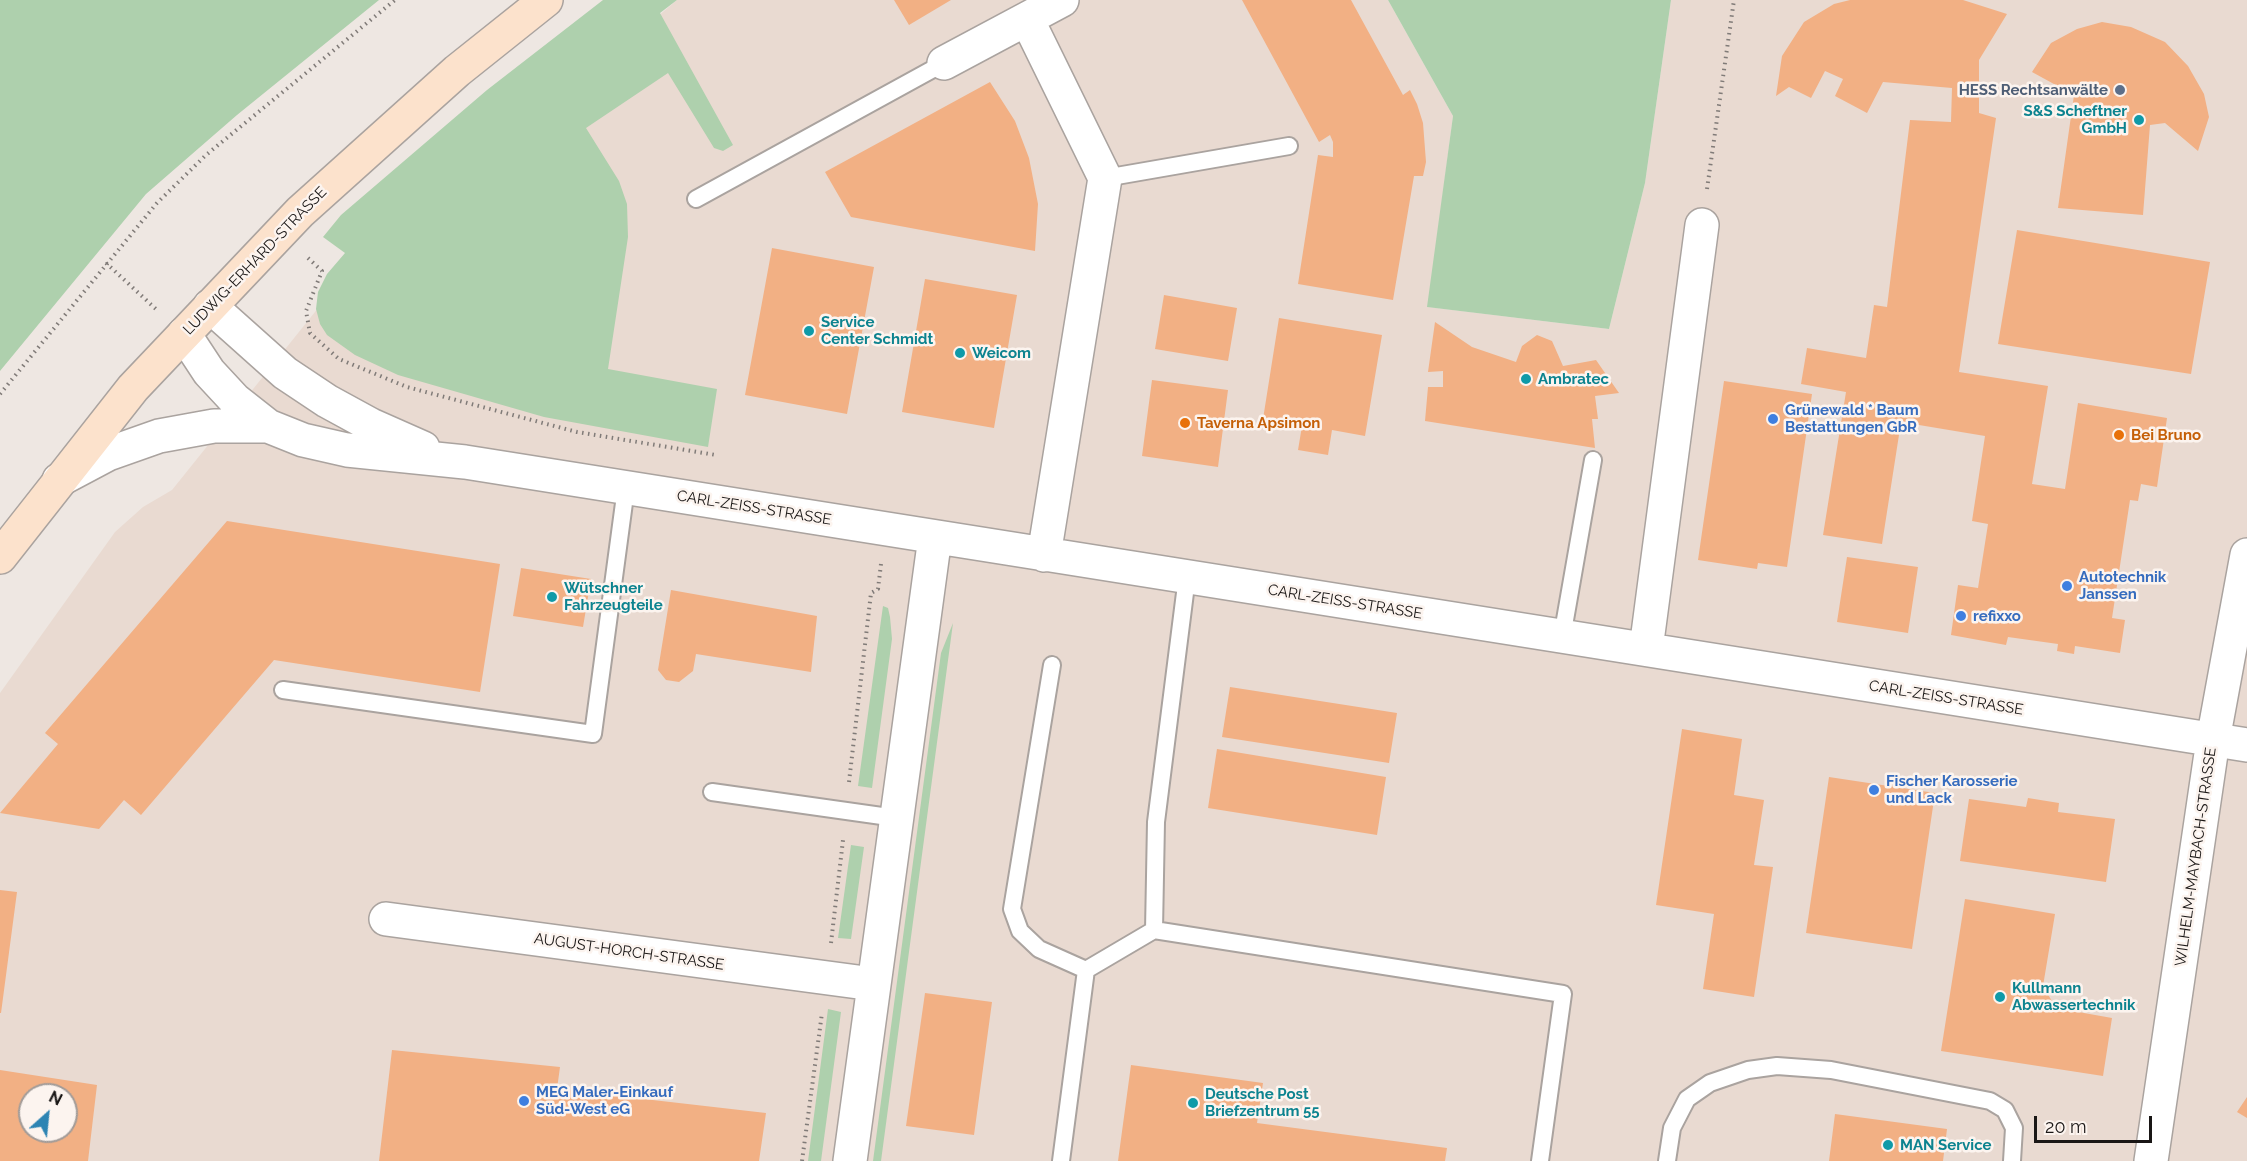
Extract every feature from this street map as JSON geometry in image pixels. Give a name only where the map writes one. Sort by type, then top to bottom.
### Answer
[{"type":"main road","name":"LUDWIG-ERHARD-STRASSE","points":[[0,557],[57,481],[133,388],[300,212],[457,71],[546,0]]},
{"type":"street","points":[[944,63],[1062,0]]},
{"type":"street","points":[[1027,19],[1105,178],[1044,555]]},
{"type":"street","points":[[1646,650],[1702,225]]},
{"type":"street","name":"CARL-ZEISS-STRASSE","points":[[210,306],[285,373],[327,401],[389,434],[465,462]]},
{"type":"street","name":"CARL-ZEISS-STRASSE","points":[[183,334],[209,372],[235,400],[268,426],[303,440],[347,450],[465,462],[2247,745]]},
{"type":"street","name":"CARL-ZEISS-STRASSE","points":[[57,481],[108,454],[159,436],[214,426],[268,426]]},
{"type":"street","points":[[850,1161],[935,537]]},
{"type":"street","name":"WILHELM-MAYBACH-STRASSE","points":[[2151,1161],[2213,740],[2247,555]]},
{"type":"street","name":"AUGUST-HORCH-STRASSE","points":[[386,919],[873,984]]},
{"type":"lane","points":[[696,200],[944,63]]},
{"type":"lane","points":[[1105,178],[1289,146]]},
{"type":"lane","points":[[1562,637],[1593,460]]},
{"type":"lane","points":[[284,690],[593,734],[626,488]]},
{"type":"lane","points":[[1154,930],[1156,822],[1187,577]]},
{"type":"lane","points":[[1052,665],[1012,909],[1020,931],[1039,949],[1086,970]]},
{"type":"lane","points":[[712,792],[896,818]]},
{"type":"lane","points":[[1086,970],[1154,930],[1563,994],[1540,1161]]},
{"type":"lane","points":[[1061,1161],[1086,970]]},
{"type":"lane","points":[[1667,1161],[1672,1128],[1687,1099],[1710,1083],[1748,1070],[1777,1066],[1831,1070],[1990,1101],[2005,1110],[2014,1128],[2012,1161]]},
{"type":"path","points":[[0,394],[157,203],[206,155],[395,0]]},
{"type":"path","points":[[1702,225],[1734,0]]},
{"type":"path","points":[[308,258],[322,271],[306,311],[310,333],[339,359],[407,387],[577,432],[716,455]]},
{"type":"path","points":[[106,263],[183,334]]},
{"type":"path","points":[[802,1161],[827,978],[872,593],[879,589]]},
{"type":"shaded area","points":[[677,0],[1388,0],[1453,116],[1428,307],[1609,329],[1645,183],[1671,0],[2247,0],[2247,1161],[0,1161],[0,693],[115,532],[143,507],[172,490],[323,302]]},
{"type":"green space","points":[[0,0],[379,0],[237,115],[146,194],[0,371]]},
{"type":"green space","points":[[603,0],[677,0],[660,13],[733,145],[723,151],[714,148],[668,73],[586,128],[619,181],[627,204],[628,237],[608,369],[717,389],[708,447],[544,417],[398,375],[355,355],[327,335],[320,324],[316,309],[318,292],[327,274],[345,253],[323,237],[341,215],[487,90]]},
{"type":"green space","points":[[1388,0],[1671,0],[1645,183],[1609,329],[1427,307],[1453,116]]},
{"type":"green space","points":[[883,606],[888,608],[892,639],[872,788],[858,786]]},
{"type":"green space","points":[[953,623],[881,1161],[873,1161],[941,653]]},
{"type":"green space","points":[[851,845],[864,847],[851,939],[838,938]]},
{"type":"green space","points":[[828,1009],[841,1012],[821,1161],[808,1161]]},
{"type":"building","points":[[894,0],[951,0],[909,25]]},
{"type":"building","points":[[1242,0],[1351,0],[1403,95],[1410,90],[1423,123],[1426,162],[1423,176],[1414,176],[1393,300],[1298,284],[1318,155],[1333,157],[1333,142],[1330,135],[1319,142]]},
{"type":"building","points":[[1850,0],[1963,0],[2007,14],[1979,60],[1979,113],[1996,118],[1959,372],[2048,386],[2032,484],[2065,489],[2078,403],[2167,418],[2157,487],[2141,484],[2138,501],[2130,500],[2112,618],[2125,620],[2120,653],[2075,646],[2074,654],[2057,651],[2058,644],[2008,637],[2006,645],[1951,635],[1958,585],[1978,588],[1988,524],[1972,521],[1985,436],[1901,422],[1882,544],[1823,535],[1846,392],[1801,384],[1807,348],[1866,358],[1874,305],[1887,307],[1910,120],[1951,122],[1952,88],[1883,82],[1867,113],[1835,96],[1843,79],[1825,71],[1811,98],[1789,87],[1776,96],[1782,56],[1804,22],[1834,4]]},
{"type":"building","name":"S&S Scheftner GmbH","points":[[2102,22],[2131,27],[2165,42],[2188,66],[2204,94],[2209,117],[2198,151],[2165,123],[2150,125],[2143,215],[2058,208],[2074,95],[2032,72],[2051,43],[2077,29]]},
{"type":"building","points":[[990,82],[1015,121],[1029,158],[1038,204],[1035,251],[851,217],[825,172]]},
{"type":"building","points":[[2017,230],[2210,262],[2191,374],[1998,344]]},
{"type":"building","name":"Service Center Schmidt","points":[[772,248],[874,267],[847,414],[745,395]]},
{"type":"building","name":"Weicom","points":[[925,279],[1017,295],[994,428],[902,412]]},
{"type":"building","points":[[1164,295],[1237,308],[1228,361],[1155,349]]},
{"type":"building","points":[[1279,318],[1382,335],[1365,436],[1332,430],[1328,455],[1298,450],[1302,426],[1263,419]]},
{"type":"building","name":"Ambratec","points":[[1435,322],[1472,347],[1516,362],[1522,346],[1537,335],[1552,341],[1563,366],[1596,360],[1619,393],[1595,396],[1598,419],[1592,419],[1595,448],[1425,421],[1428,387],[1443,387],[1443,371],[1428,372]]},
{"type":"building","name":"Taverna Apsimon","points":[[1152,380],[1228,390],[1218,467],[1142,456]]},
{"type":"building","points":[[1724,381],[1812,394],[1787,567],[1758,563],[1757,569],[1698,560]]},
{"type":"building","points":[[227,521],[500,564],[480,692],[274,660],[141,815],[124,800],[99,829],[0,813],[58,744],[45,733]]},
{"type":"building","points":[[1847,557],[1918,567],[1908,633],[1837,622]]},
{"type":"building","name":"Wütschner Fahrzeugteile","points":[[521,568],[591,579],[583,627],[513,616]]},
{"type":"building","points":[[671,590],[817,616],[811,672],[696,654],[693,671],[679,682],[666,680],[658,670]]},
{"type":"building","points":[[1230,687],[1397,713],[1389,763],[1222,737]]},
{"type":"building","points":[[1682,729],[1742,739],[1734,795],[1764,800],[1754,865],[1773,867],[1754,997],[1703,989],[1714,914],[1656,905]]},
{"type":"building","points":[[1217,749],[1386,777],[1377,835],[1208,808]]},
{"type":"building","points":[[1829,777],[1935,793],[1912,949],[1806,933]]},
{"type":"building","points":[[2028,798],[2059,803],[2058,812],[2115,819],[2106,882],[1960,861],[1969,799],[2026,807]]},
{"type":"building","points":[[0,890],[17,892],[1,1013],[0,1013]]},
{"type":"building","name":"Kullmann Abwassertechnik","points":[[1965,899],[2055,914],[2043,986],[2056,1008],[2112,1018],[2103,1076],[1941,1051]]},
{"type":"building","points":[[925,993],[992,1002],[974,1135],[906,1126]]},
{"type":"building","name":"MEG Maler-Einkauf Süd-West eG","points":[[392,1050],[560,1067],[557,1089],[766,1113],[759,1161],[379,1161]]},
{"type":"building","name":"Deutsche Post Briefzentrum 55","points":[[1131,1065],[1263,1083],[1257,1123],[1447,1148],[1445,1161],[1118,1161]]},
{"type":"building","points":[[0,1070],[97,1085],[88,1161],[0,1161]]},
{"type":"building","points":[[2247,1097],[2247,1118],[2237,1112]]},
{"type":"building","name":"MAN Service","points":[[1835,1114],[1947,1129],[1943,1161],[1829,1161]]},
{"type":"place","name":"HESS Rechtsanwälte","points":[[2120,90]]},
{"type":"place","name":"S&S Scheftner GmbH","points":[[2139,120]]},
{"type":"place","name":"Service Center Schmidt","points":[[809,331]]},
{"type":"place","name":"Weicom","points":[[960,353]]},
{"type":"place","name":"Ambratec","points":[[1526,379]]},
{"type":"place","name":"Grünewald * Baum Bestattungen GbR","points":[[1773,419]]},
{"type":"place","name":"Taverna Apsimon","points":[[1185,423]]},
{"type":"place","name":"Bei Bruno","points":[[2119,435]]},
{"type":"place","name":"Autotechnik Janssen","points":[[2067,586]]},
{"type":"place","name":"Wütschner Fahrzeugteile","points":[[552,597]]},
{"type":"place","name":"refixxo","points":[[1961,616]]},
{"type":"place","name":"Fischer Karosserie und Lack","points":[[1874,790]]},
{"type":"place","name":"Kullmann Abwassertechnik","points":[[2000,997]]},
{"type":"place","name":"MEG Maler-Einkauf Süd-West eG","points":[[524,1101]]},
{"type":"place","name":"Deutsche Post Briefzentrum 55","points":[[1193,1103]]},
{"type":"place","name":"MAN Service","points":[[1888,1145]]}]
